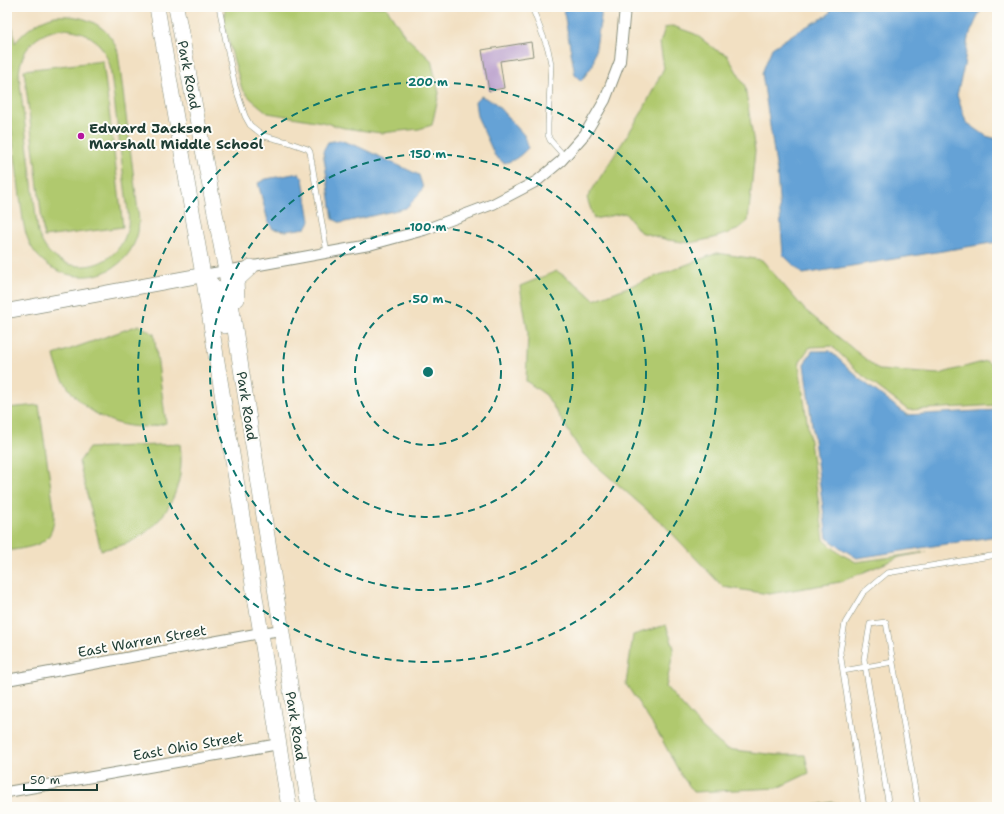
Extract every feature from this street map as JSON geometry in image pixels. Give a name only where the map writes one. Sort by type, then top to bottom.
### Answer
[{"type":"main road","name":"Park Road","points":[[157,7],[203,275],[289,807]]},
{"type":"main road","name":"Park Road","points":[[176,7],[226,272],[309,807]]},
{"type":"main road","points":[[177,123],[186,136],[196,182],[207,248],[226,272]]},
{"type":"main road","points":[[248,413],[248,380],[236,297],[236,281],[251,267]]},
{"type":"main road","points":[[203,275],[215,288],[220,302],[235,376],[248,413]]},
{"type":"main road","points":[[261,633],[272,642],[276,655],[293,752],[304,775]]},
{"type":"street","points":[[7,311],[369,245],[424,230],[493,204],[537,180],[561,161],[584,134],[605,100],[620,61],[625,7]]},
{"type":"street","name":"East Warren Street","points":[[7,680],[282,630]]},
{"type":"street","name":"East Ohio Street","points":[[7,792],[279,744]]},
{"type":"lane","points":[[219,7],[235,86],[245,116],[250,125],[264,136],[288,142],[308,149],[310,152],[326,252]]},
{"type":"lane","points":[[532,7],[548,49],[551,64],[548,134],[550,140],[565,157]]},
{"type":"lane","points":[[864,807],[840,652],[846,623],[862,594],[887,573],[997,555]]},
{"type":"lane","points":[[889,807],[864,659],[870,624],[886,622],[918,807]]},
{"type":"lane","points":[[843,671],[893,662]]},
{"type":"green space","points":[[225,7],[386,7],[405,36],[431,60],[439,93],[432,125],[419,129],[381,133],[344,128],[322,122],[268,113],[251,99],[242,89],[224,25]]},
{"type":"green space","points":[[55,16],[75,17],[94,23],[108,34],[114,42],[118,52],[139,222],[138,232],[132,248],[122,260],[110,269],[96,275],[81,276],[66,274],[51,267],[38,256],[32,248],[24,225],[7,93],[7,29],[13,28],[15,43],[33,26]],"holes":[[[62,29],[87,35],[99,44],[110,66],[128,215],[128,226],[124,239],[117,250],[108,258],[98,263],[86,266],[74,265],[62,261],[51,254],[45,247],[38,233],[19,76],[22,58],[31,44],[44,34]]]},
{"type":"green space","points":[[673,26],[695,34],[716,50],[727,55],[745,86],[755,151],[748,221],[737,230],[714,238],[690,243],[668,240],[640,232],[625,213],[594,219],[587,198],[642,112],[664,68],[660,43],[665,28]]},
{"type":"green space","points":[[103,61],[123,227],[44,237],[24,70]]},
{"type":"green space","points":[[717,253],[762,260],[805,310],[879,370],[939,374],[986,361],[997,368],[997,405],[908,410],[862,375],[832,346],[809,348],[800,361],[799,365],[824,540],[839,553],[856,562],[927,552],[900,557],[840,582],[769,594],[723,587],[664,525],[582,453],[546,395],[526,381],[528,333],[520,286],[557,271],[579,286],[594,300]]},
{"type":"green space","points":[[139,325],[154,334],[166,423],[137,427],[108,420],[83,404],[72,393],[64,381],[54,355]]},
{"type":"green space","points":[[39,405],[54,509],[54,521],[52,530],[48,537],[42,542],[27,548],[7,551],[7,408]]},
{"type":"green space","points":[[180,444],[180,475],[171,502],[163,515],[142,535],[128,543],[101,550],[79,462],[89,448]]},
{"type":"green space","points":[[666,625],[674,648],[666,687],[703,729],[726,749],[776,755],[805,755],[809,773],[777,788],[694,792],[681,775],[660,736],[626,684],[633,635]]},
{"type":"green space","points":[[833,802],[845,807],[806,807]]},
{"type":"water","points":[[563,7],[601,7],[601,17],[593,65],[581,81],[575,75]]},
{"type":"water","points":[[833,7],[982,7],[968,38],[964,66],[957,95],[966,122],[986,136],[997,139],[997,242],[803,274],[783,255],[777,172],[762,73],[772,48],[798,31],[828,15]]},
{"type":"water","points":[[481,96],[494,102],[524,135],[528,148],[515,159],[504,163],[495,156],[477,116],[475,102]]},
{"type":"water","points":[[340,140],[359,147],[419,175],[423,188],[417,197],[406,208],[341,223],[333,219],[323,151],[328,142]]},
{"type":"water","points":[[299,173],[303,179],[310,221],[306,228],[286,231],[273,229],[268,221],[258,183],[266,179]]},
{"type":"water","points":[[812,351],[830,351],[860,379],[907,415],[997,410],[997,536],[857,558],[827,538],[804,364]]},
{"type":"building","points":[[531,42],[533,56],[500,61],[504,88],[489,91],[482,50]]},
{"type":"place","name":"Edward Jackson Marshall Middle School","points":[[81,136]]}]
